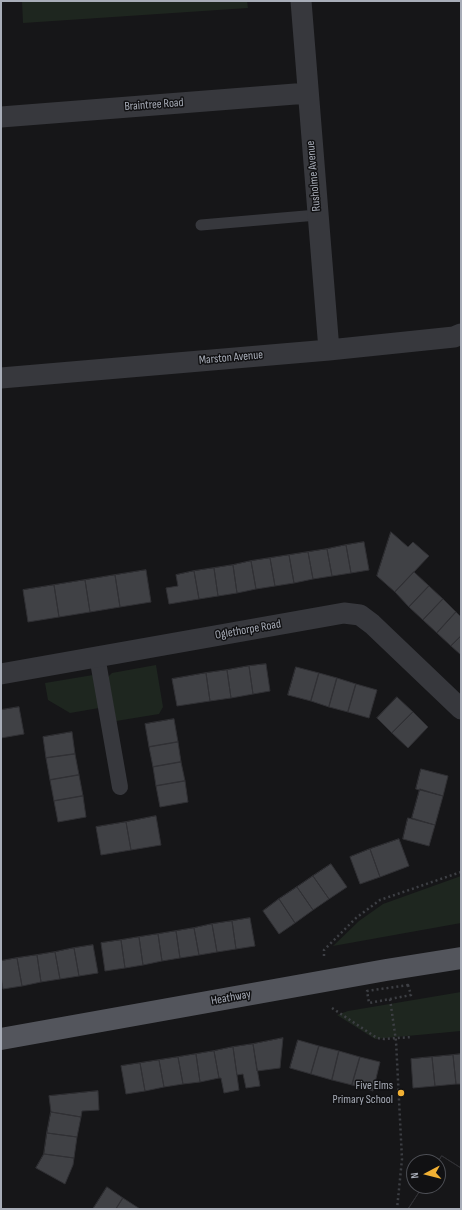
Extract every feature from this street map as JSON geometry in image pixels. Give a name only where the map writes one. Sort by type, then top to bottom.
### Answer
[{"type":"main road","name":"Heathway","points":[[1,1039],[461,958]]},
{"type":"street","name":"Rusholme Avenue","points":[[301,1],[329,350]]},
{"type":"street","name":"Braintree Road","points":[[1,117],[308,93]]},
{"type":"street","name":"Marston Avenue","points":[[1,378],[329,350],[454,337],[461,334]]},
{"type":"street","name":"Oglethorpe Road","points":[[1,674],[344,613],[360,615],[378,629],[461,709]]},
{"type":"street","points":[[97,656],[120,787]]},
{"type":"lane","points":[[201,225],[317,215]]},
{"type":"path","points":[[324,956],[324,950],[356,918],[380,900],[461,872]]},
{"type":"path","points":[[390,999],[395,1038],[402,1159],[397,1209]]},
{"type":"path","points":[[332,1008],[377,1038],[412,1037]]},
{"type":"shaded area","points":[[22,1],[247,1],[248,8],[23,23]]},
{"type":"shaded area","points":[[156,665],[163,707],[159,714],[116,721],[108,677],[112,673]]},
{"type":"shaded area","points":[[93,675],[99,708],[70,713],[48,700],[45,683]]},
{"type":"shaded area","points":[[461,876],[461,923],[333,946],[359,921],[383,904]]},
{"type":"shaded area","points":[[461,992],[461,1031],[375,1039],[337,1015],[348,1011]]},
{"type":"building","points":[[391,532],[408,547],[413,542],[429,556],[395,592],[377,576]]},
{"type":"building","points":[[364,542],[369,570],[351,573],[346,545]]},
{"type":"building","points":[[346,545],[351,573],[332,576],[327,549]]},
{"type":"building","points":[[327,549],[332,576],[313,579],[308,552]]},
{"type":"building","points":[[308,552],[313,579],[294,583],[289,555]]},
{"type":"building","points":[[289,555],[294,583],[275,586],[270,558]]},
{"type":"building","points":[[270,558],[275,586],[256,589],[251,561]]},
{"type":"building","points":[[251,561],[256,589],[237,593],[233,565]]},
{"type":"building","points":[[233,565],[237,593],[218,596],[214,568]]},
{"type":"building","points":[[214,568],[218,596],[199,599],[194,571]]},
{"type":"building","points":[[146,570],[151,602],[120,607],[115,575]]},
{"type":"building","points":[[194,571],[199,599],[169,604],[166,588],[178,586],[176,575]]},
{"type":"building","points":[[414,572],[429,586],[409,607],[395,592]]},
{"type":"building","points":[[115,575],[120,607],[90,612],[85,580]]},
{"type":"building","points":[[85,580],[90,612],[59,617],[54,585]]},
{"type":"building","points":[[54,585],[59,617],[28,622],[23,590]]},
{"type":"building","points":[[429,586],[443,599],[423,620],[409,607]]},
{"type":"building","points":[[443,599],[456,612],[437,633],[423,620]]},
{"type":"building","points":[[456,612],[461,617],[461,636],[451,646],[437,633]]},
{"type":"building","points":[[461,636],[461,655],[451,646]]},
{"type":"building","points":[[266,664],[270,691],[253,694],[249,666]]},
{"type":"building","points":[[249,666],[253,694],[231,698],[227,670]]},
{"type":"building","points":[[296,667],[319,673],[311,701],[288,695]]},
{"type":"building","points":[[227,670],[231,698],[210,701],[206,673]]},
{"type":"building","points":[[206,673],[210,701],[177,706],[172,679]]},
{"type":"building","points":[[319,673],[337,678],[329,707],[311,701]]},
{"type":"building","points":[[337,678],[356,684],[348,712],[329,707]]},
{"type":"building","points":[[356,684],[377,690],[369,718],[348,712]]},
{"type":"building","points":[[397,697],[413,712],[392,733],[377,718]]},
{"type":"building","points":[[19,707],[24,734],[1,738],[1,710]]},
{"type":"building","points":[[413,712],[428,727],[408,748],[392,733]]},
{"type":"building","points":[[174,719],[178,742],[149,747],[145,724]]},
{"type":"building","points":[[72,732],[75,754],[46,758],[43,737]]},
{"type":"building","points":[[178,742],[181,762],[153,767],[149,747]]},
{"type":"building","points":[[75,754],[79,775],[50,780],[46,758]]},
{"type":"building","points":[[181,762],[185,781],[156,786],[153,767]]},
{"type":"building","points":[[421,769],[448,776],[443,796],[416,789]]},
{"type":"building","points":[[79,775],[83,796],[54,801],[50,780]]},
{"type":"building","points":[[185,781],[188,802],[160,807],[156,786]]},
{"type":"building","points":[[420,789],[443,796],[435,825],[412,818]]},
{"type":"building","points":[[83,796],[86,817],[58,822],[54,801]]},
{"type":"building","points":[[156,816],[161,845],[131,850],[126,822]]},
{"type":"building","points":[[408,818],[435,825],[429,846],[403,839]]},
{"type":"building","points":[[126,822],[131,850],[101,855],[96,827]]},
{"type":"building","points":[[399,839],[409,866],[380,877],[370,849]]},
{"type":"building","points":[[370,849],[380,877],[360,884],[350,857]]},
{"type":"building","points":[[331,864],[347,887],[329,899],[313,876]]},
{"type":"building","points":[[313,876],[329,899],[313,910],[297,887]]},
{"type":"building","points":[[297,887],[313,910],[295,923],[279,899]]},
{"type":"building","points":[[279,899],[295,923],[279,934],[263,911]]},
{"type":"building","points":[[250,918],[255,946],[236,949],[232,921]]},
{"type":"building","points":[[232,921],[236,949],[217,952],[212,924]]},
{"type":"building","points":[[212,924],[217,952],[199,955],[194,928]]},
{"type":"building","points":[[194,928],[199,955],[180,958],[176,931]]},
{"type":"building","points":[[176,931],[180,958],[162,961],[158,934]]},
{"type":"building","points":[[158,934],[162,961],[143,965],[139,937]]},
{"type":"building","points":[[139,937],[143,965],[125,968],[121,940]]},
{"type":"building","points":[[121,940],[125,968],[105,971],[101,943]]},
{"type":"building","points":[[93,945],[98,973],[79,976],[74,948]]},
{"type":"building","points":[[74,948],[79,976],[60,979],[55,952]]},
{"type":"building","points":[[55,952],[60,979],[41,982],[37,955]]},
{"type":"building","points":[[37,955],[41,982],[22,986],[17,958]]},
{"type":"building","points":[[17,958],[22,986],[3,989],[1,961]]},
{"type":"building","points":[[283,1038],[280,1068],[257,1071],[253,1044]]},
{"type":"building","points":[[298,1040],[319,1046],[311,1074],[290,1068]]},
{"type":"building","points":[[253,1044],[260,1086],[246,1088],[243,1074],[237,1075],[233,1047]]},
{"type":"building","points":[[319,1046],[339,1051],[332,1080],[311,1074]]},
{"type":"building","points":[[233,1047],[239,1090],[224,1093],[221,1078],[219,1078],[214,1051]]},
{"type":"building","points":[[214,1051],[219,1078],[200,1082],[196,1054]]},
{"type":"building","points":[[339,1051],[360,1057],[352,1085],[332,1080]]},
{"type":"building","points":[[196,1054],[200,1082],[183,1084],[178,1057]]},
{"type":"building","points":[[461,1054],[461,1084],[456,1084],[453,1055]]},
{"type":"building","points":[[453,1055],[456,1084],[435,1086],[432,1057]]},
{"type":"building","points":[[178,1057],[183,1084],[164,1087],[159,1060]]},
{"type":"building","points":[[360,1057],[380,1062],[373,1091],[352,1085]]},
{"type":"building","points":[[432,1057],[435,1086],[413,1088],[411,1059]]},
{"type":"building","points":[[159,1060],[164,1087],[145,1091],[140,1063]]},
{"type":"building","points":[[140,1063],[145,1091],[126,1094],[121,1066]]},
{"type":"building","points":[[98,1091],[99,1110],[82,1111],[81,1117],[51,1112],[49,1096]]},
{"type":"building","points":[[51,1112],[81,1117],[77,1137],[47,1133]]},
{"type":"building","points":[[47,1133],[77,1137],[74,1158],[44,1154]]},
{"type":"building","points":[[44,1154],[74,1158],[73,1165],[65,1184],[36,1168]]},
{"type":"building","points":[[446,1159],[461,1168],[461,1209],[408,1209],[418,1194],[446,1194]]},
{"type":"building","points":[[446,1159],[461,1168],[461,1209],[408,1209],[418,1194],[446,1194]]},
{"type":"building","points":[[107,1187],[123,1198],[116,1209],[93,1209]]},
{"type":"building","points":[[123,1198],[140,1209],[116,1209]]},
{"type":"place","name":"Five Elms Primary School","points":[[401,1093]]}]
